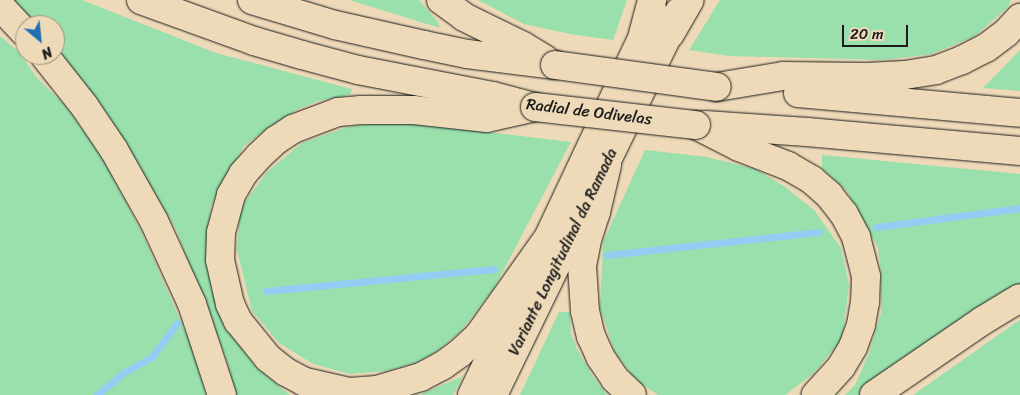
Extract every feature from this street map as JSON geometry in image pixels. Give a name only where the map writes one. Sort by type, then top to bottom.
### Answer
[{"type":"main road","name":"Radial de Odivelas","points":[[140,0],[254,41],[302,55],[366,72],[493,96],[535,107],[696,125],[743,126],[1020,150]]},
{"type":"main road","points":[[252,0],[335,25],[467,54],[717,87],[1020,113]]},
{"type":"main road","points":[[442,0],[464,17],[523,46],[555,65]]},
{"type":"main road","points":[[652,0],[657,34]]},
{"type":"main road","name":"Variante Longitudinal da Ramada","points":[[493,395],[582,210],[607,165],[657,34],[660,0]]},
{"type":"main road","name":"Variante Longitudinal da Ramada","points":[[472,395],[548,238],[657,34],[684,0]]},
{"type":"main road","points":[[657,34],[690,0]]},
{"type":"main road","points":[[0,6],[15,22]]},
{"type":"main road","points":[[717,87],[783,76],[866,77],[905,75],[936,70],[986,48],[1020,18]]},
{"type":"main road","points":[[51,65],[114,150],[154,222],[192,304],[222,395]]},
{"type":"main road","points":[[535,107],[487,118],[413,110],[338,112],[293,129],[276,140],[258,156],[243,174],[231,195],[221,234],[220,260],[230,304],[238,321],[268,358],[286,372],[305,382],[349,392],[376,390],[421,377],[442,366],[479,335],[548,238]]},
{"type":"main road","points":[[696,125],[740,147],[788,166],[812,180],[829,195],[844,214],[856,237],[866,276],[866,302],[861,325],[853,347],[842,367],[816,395]]},
{"type":"main road","points":[[607,165],[582,266],[585,311],[591,336],[601,358],[615,379],[632,395]]},
{"type":"main road","points":[[874,395],[982,321],[1020,298]]},
{"type":"green space","points":[[13,0],[82,0],[216,53],[352,89],[350,95],[319,101],[298,109],[244,146],[211,206],[206,248],[211,286],[225,325],[256,367],[290,395],[235,395],[228,364],[176,229],[127,146],[83,81],[65,59],[65,15],[27,15]]},
{"type":"green space","points":[[349,0],[419,0],[438,22],[440,28]]},
{"type":"green space","points":[[478,0],[627,0],[613,40],[570,34],[524,24]]},
{"type":"green space","points":[[720,0],[1011,0],[1008,7],[975,36],[932,54],[884,60],[729,56],[689,50]]},
{"type":"green space","points":[[0,36],[15,48],[15,65],[28,65],[38,79],[65,105],[103,159],[142,233],[190,342],[206,395],[0,395]]},
{"type":"green space","points":[[1020,50],[1020,91],[983,88]]},
{"type":"green space","points":[[395,121],[571,142],[493,290],[460,332],[437,351],[418,362],[387,371],[350,374],[313,364],[279,343],[252,311],[237,250],[240,209],[267,172],[302,143],[347,127]]},
{"type":"green space","points":[[645,150],[707,157],[755,169],[784,186],[814,210],[841,248],[849,285],[842,339],[813,374],[785,395],[658,395],[635,379],[615,352],[600,308],[603,242]]},
{"type":"green space","points":[[822,155],[1020,174],[1020,289],[979,312],[860,395],[845,395],[855,385],[869,353],[881,313],[881,273],[878,248],[847,191],[822,168]]},
{"type":"green space","points":[[559,312],[570,312],[571,333],[577,349],[592,375],[607,395],[520,395]]},
{"type":"green space","points":[[1020,320],[1020,395],[913,395],[1018,321]]},
{"type":"green space","points":[[463,376],[453,395],[419,395]]},
{"type":"waterway","points":[[876,227],[1020,208]]},
{"type":"waterway","points":[[607,255],[819,232]]},
{"type":"waterway","points":[[266,291],[494,269]]},
{"type":"waterway","points":[[97,395],[123,373],[152,357],[177,323]]}]
